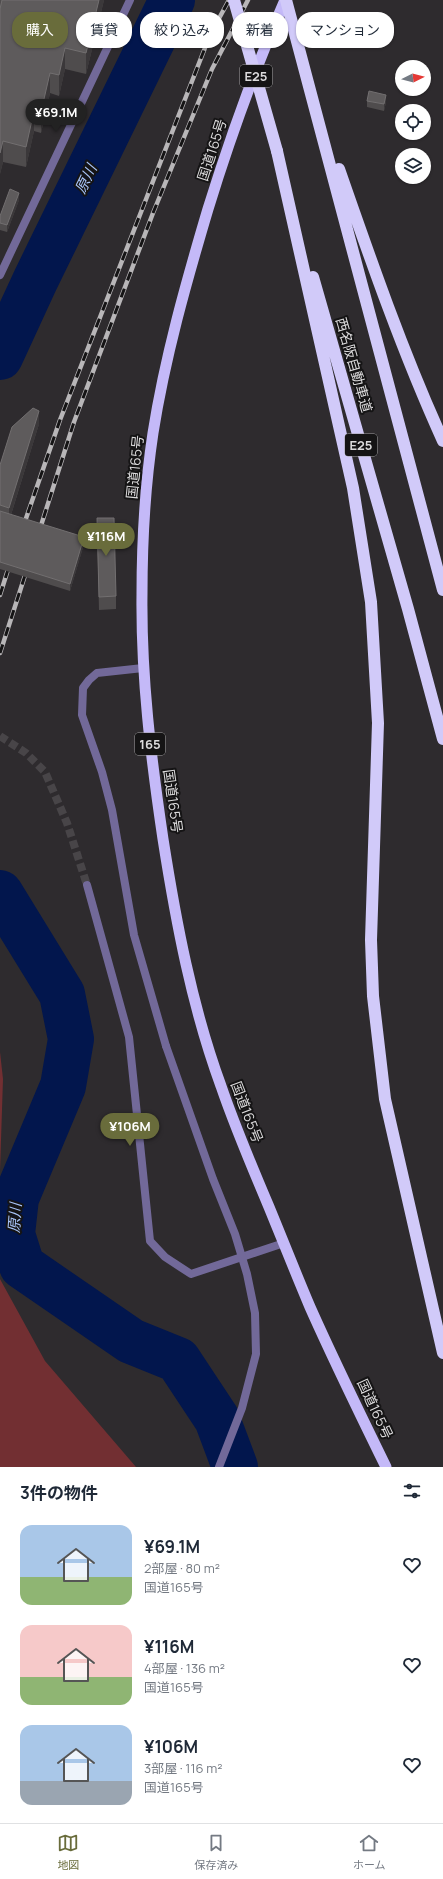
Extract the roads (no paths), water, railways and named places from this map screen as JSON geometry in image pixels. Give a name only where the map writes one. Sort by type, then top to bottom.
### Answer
[{"type":"highway","name":"西名阪自動車道","points":[[234,0],[408,609],[443,739]]},
{"type":"highway","name":"西名阪自動車道","points":[[285,0],[309,83],[443,590]]},
{"type":"highway","name":"国道165号","points":[[285,0],[269,36],[231,135],[195,252],[166,362],[153,436],[145,517],[142,593],[143,668],[153,774],[168,870],[188,970],[201,1025],[220,1084],[310,1308],[386,1467]]},
{"type":"highway","points":[[309,83],[380,288],[443,441]]},
{"type":"highway","points":[[277,151],[353,488],[371,602],[378,723],[371,940],[373,996],[385,1099],[443,1354]]},
{"type":"street","points":[[0,276],[130,0]]},
{"type":"street","points":[[143,668],[97,673],[83,688],[82,715],[102,772],[112,810],[134,935],[166,1046],[213,1179],[235,1234],[247,1274],[255,1313],[256,1354],[242,1408],[219,1467]]},
{"type":"street","points":[[87,885],[129,1037],[150,1241],[165,1257],[191,1274],[284,1243]]},
{"type":"waterway","name":"原川","points":[[0,357],[35,281],[172,0]]},
{"type":"waterway","name":"原川","points":[[0,893],[62,994],[71,1039],[63,1086],[16,1198],[12,1234],[22,1266],[131,1341],[178,1360],[217,1419],[235,1467]]},
{"type":"tunnel","points":[[0,736],[26,753],[45,772],[67,823],[87,885]]},
{"type":"railway","points":[[22,530],[60,420],[210,35],[229,0]]},
{"type":"railway","points":[[38,535],[74,422],[153,213],[212,69],[248,0]]},
{"type":"railway","points":[[0,595],[11,560]]},
{"type":"railway","points":[[0,653],[28,566]]}]
